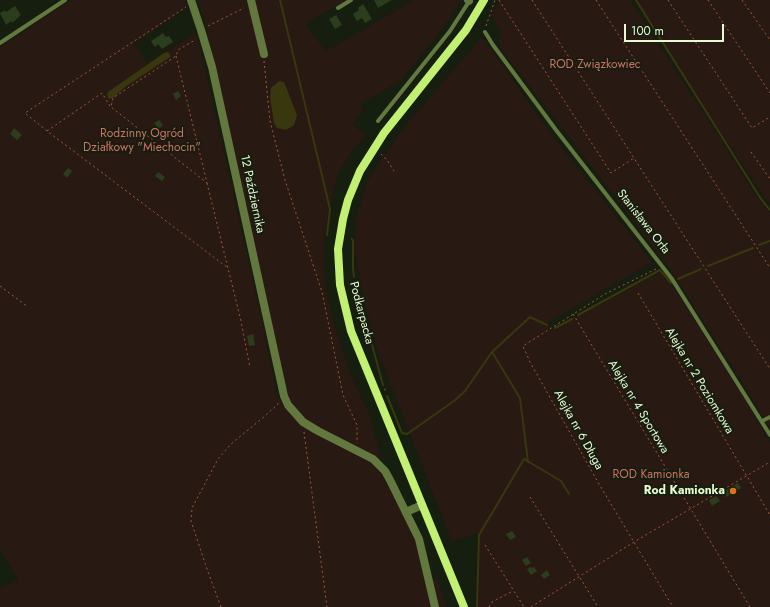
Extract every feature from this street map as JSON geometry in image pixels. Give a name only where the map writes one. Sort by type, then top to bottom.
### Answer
[{"type":"main road","name":"Podkarpacka","points":[[464,607],[356,345],[345,310],[340,285],[338,250],[342,219],[353,186],[360,171],[396,118],[466,30],[484,0]]},
{"type":"street","name":"12 Października","points":[[191,2],[202,33],[221,107],[284,396]]},
{"type":"street","points":[[251,2],[264,54]]},
{"type":"street","points":[[284,396],[288,405],[303,422],[357,450],[373,459],[380,465],[390,480],[419,539],[435,607]]},
{"type":"street","points":[[406,512],[422,506]]},
{"type":"lane","points":[[0,43],[65,0]]},
{"type":"lane","points":[[338,8],[351,0]]},
{"type":"lane","points":[[378,121],[450,31],[469,0]]},
{"type":"lane","name":"Stanisława Orła","points":[[485,32],[556,130],[672,279],[770,436]]},
{"type":"lane","points":[[762,421],[770,417]]},
{"type":"path","points":[[485,32],[486,22],[495,0]]},
{"type":"path","points":[[499,0],[611,173],[634,158]]},
{"type":"path","points":[[532,0],[770,369]]},
{"type":"path","points":[[596,0],[770,268]]},
{"type":"path","points":[[668,0],[752,128],[770,117]]},
{"type":"path","points":[[708,0],[770,93]]},
{"type":"path","points":[[742,0],[770,40]]},
{"type":"path","points":[[191,2],[25,113],[228,268]]},
{"type":"path","points":[[250,368],[228,268],[176,56],[178,50],[251,2]]},
{"type":"path","points":[[264,54],[270,121],[285,180],[322,292],[343,395],[356,425],[357,450]]},
{"type":"path","points":[[111,106],[113,98],[176,56]]},
{"type":"path","points":[[47,131],[102,93],[111,106],[207,183]]},
{"type":"path","points":[[373,150],[387,160],[394,171]]},
{"type":"path","points":[[751,152],[770,179]]},
{"type":"path","points":[[573,314],[605,294],[662,265]]},
{"type":"path","points":[[340,285],[362,283]]},
{"type":"path","points":[[0,286],[28,307]]},
{"type":"path","name":"Alejka nr 2 Poziomkowa","points":[[638,294],[770,515]]},
{"type":"path","name":"Alejka nr 6 Długa","points":[[573,314],[523,346],[538,376],[599,484],[673,607]]},
{"type":"path","name":"Alejka nr 4 Sportowa","points":[[573,314],[750,607]]},
{"type":"path","points":[[221,607],[191,521],[192,508],[218,459],[231,444],[277,406],[284,396]]},
{"type":"path","points":[[303,422],[327,607]]},
{"type":"path","points":[[531,607],[690,508],[770,462]]},
{"type":"path","points":[[530,497],[598,607]]},
{"type":"path","points":[[485,545],[524,607]]},
{"type":"path","points":[[489,607],[492,602],[514,590]]},
{"type":"green space","name":"Rodzinny Ogród Działkowy \"Miechocin\"","points":[[71,0],[185,0],[188,7],[134,44],[147,63],[196,33],[256,294],[277,395],[290,410],[207,31],[197,0],[346,0],[305,24],[326,51],[414,0],[460,0],[459,4],[443,28],[400,81],[360,104],[363,109],[352,125],[366,134],[347,158],[338,173],[324,238],[324,275],[332,317],[351,375],[370,416],[380,455],[382,475],[413,531],[433,584],[433,579],[437,578],[447,607],[0,607],[0,588],[19,580],[0,549],[0,47]]},
{"type":"green space","name":"ROD Związkowiec","points":[[500,0],[630,0],[755,195],[770,213],[770,429],[751,396],[668,266],[498,45],[501,32],[491,15]]},
{"type":"green space","name":"ROD Związkowiec","points":[[637,0],[770,0],[770,205],[718,129]]},
{"type":"green space","name":"ROD Kamionka","points":[[482,37],[554,138],[652,262],[547,323],[552,330],[661,272],[680,297],[770,442],[770,607],[478,607],[480,532],[452,542],[377,349],[361,290],[355,247],[356,219],[369,179],[406,125]]},
{"type":"shaded area","points":[[168,52],[170,57],[125,87],[113,98],[109,99],[107,95],[108,92],[164,53]]},
{"type":"shaded area","points":[[279,81],[284,82],[297,115],[294,125],[286,130],[277,128],[274,123],[270,97],[271,88]]},
{"type":"building","points":[[374,0],[392,0],[378,8]]},
{"type":"building","points":[[363,4],[372,19],[365,23],[362,18],[357,21],[353,14],[359,10],[358,8]]},
{"type":"building","points":[[15,6],[21,15],[12,23],[11,21],[6,25],[0,13],[5,10],[6,12]]},
{"type":"building","points":[[336,15],[342,25],[335,29],[329,19]]},
{"type":"building","points":[[163,33],[166,37],[169,36],[173,42],[162,49],[158,44],[155,47],[151,41]]},
{"type":"building","points":[[178,91],[181,96],[176,100],[173,94]]},
{"type":"building","points":[[159,120],[163,125],[159,129],[154,123]]},
{"type":"building","points":[[14,128],[22,135],[17,140],[10,134]]},
{"type":"building","points":[[68,168],[72,171],[67,178],[63,174]]},
{"type":"building","points":[[158,172],[165,177],[162,181],[155,176]]},
{"type":"building","points":[[253,334],[255,345],[249,346],[247,336]]},
{"type":"building","points":[[738,483],[741,488],[726,497],[723,492]]},
{"type":"building","points":[[716,496],[720,501],[712,506],[709,500]]},
{"type":"building","points":[[512,531],[516,537],[510,540],[506,534]]},
{"type":"building","points":[[527,557],[531,563],[526,566],[522,560]]},
{"type":"building","points":[[534,567],[537,571],[531,575],[527,569]]},
{"type":"building","points":[[547,570],[550,575],[544,579],[541,575]]},
{"type":"waterway","points":[[280,0],[330,209],[327,235]]},
{"type":"waterway","points":[[636,0],[761,199],[770,210]]},
{"type":"waterway","points":[[352,239],[354,277]]},
{"type":"waterway","points":[[759,245],[770,241]]},
{"type":"waterway","points":[[708,266],[753,248]]},
{"type":"waterway","points":[[678,279],[701,269]]},
{"type":"waterway","points":[[578,315],[660,270],[671,283]]},
{"type":"waterway","points":[[357,290],[383,385]]},
{"type":"waterway","points":[[387,396],[402,433],[407,434],[454,401],[465,391],[492,352],[530,317],[547,325]]},
{"type":"waterway","points":[[555,328],[572,319]]},
{"type":"waterway","points":[[492,352],[520,398],[528,462]]},
{"type":"waterway","points":[[477,607],[479,535],[524,459],[561,481],[569,494]]},
{"type":"place","name":"Rod Kamionka","points":[[733,491]]}]
